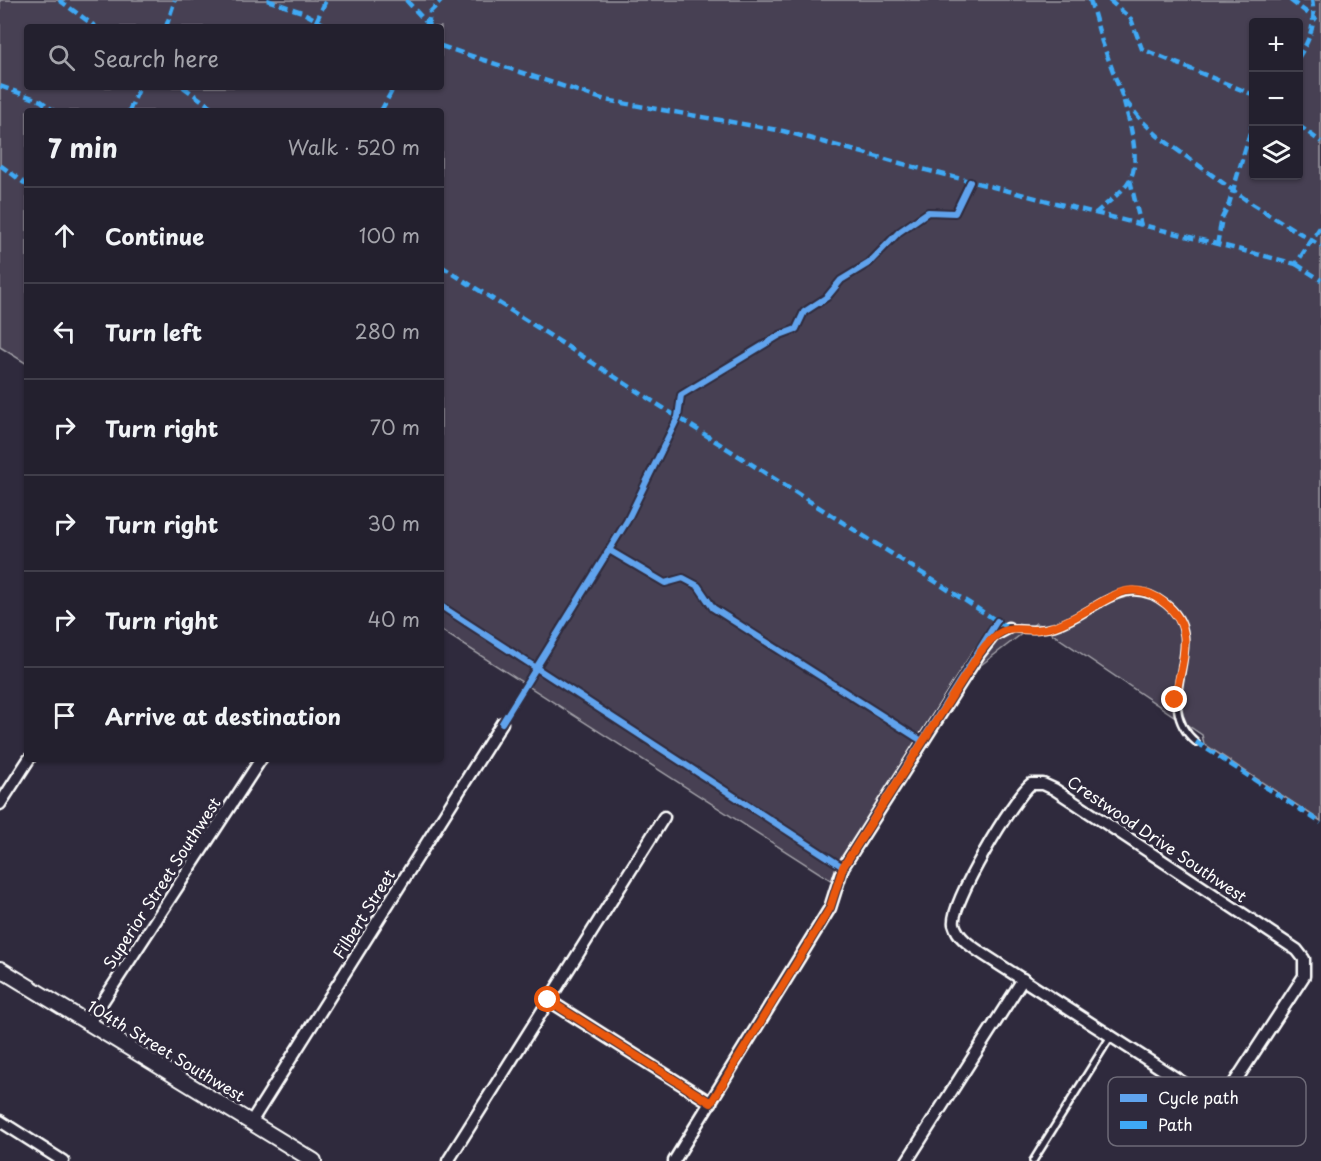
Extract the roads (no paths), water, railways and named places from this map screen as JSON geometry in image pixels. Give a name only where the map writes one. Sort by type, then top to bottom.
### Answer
[{"type":"street","points":[[674,1161],[830,908],[843,867],[979,654],[993,636],[1008,628]]},
{"type":"street","name":"Filbert Street","points":[[251,1122],[502,723]]},
{"type":"street","points":[[0,804],[27,762]]},
{"type":"street","name":"Superior Street Southwest","points":[[88,1024],[259,762]]},
{"type":"street","name":"Crestwood Drive Southwest","points":[[1174,1077],[967,943],[954,924],[954,914],[970,875],[1028,787],[1043,784],[1297,950],[1304,959],[1304,976],[1238,1077]]},
{"type":"street","points":[[448,1161],[664,817]]},
{"type":"street","name":"104th Street Southwest","points":[[0,969],[314,1161]]},
{"type":"street","points":[[907,1161],[1023,979]]},
{"type":"street","points":[[548,1000],[711,1103]]},
{"type":"street","points":[[0,1121],[63,1161]]},
{"type":"lane","points":[[1008,628],[1038,630],[1054,627],[1087,612],[1118,593],[1145,591],[1158,598],[1172,609],[1183,625],[1186,642],[1175,700],[1185,733],[1196,742]]},
{"type":"lane","points":[[1033,1161],[1111,1036]]}]
